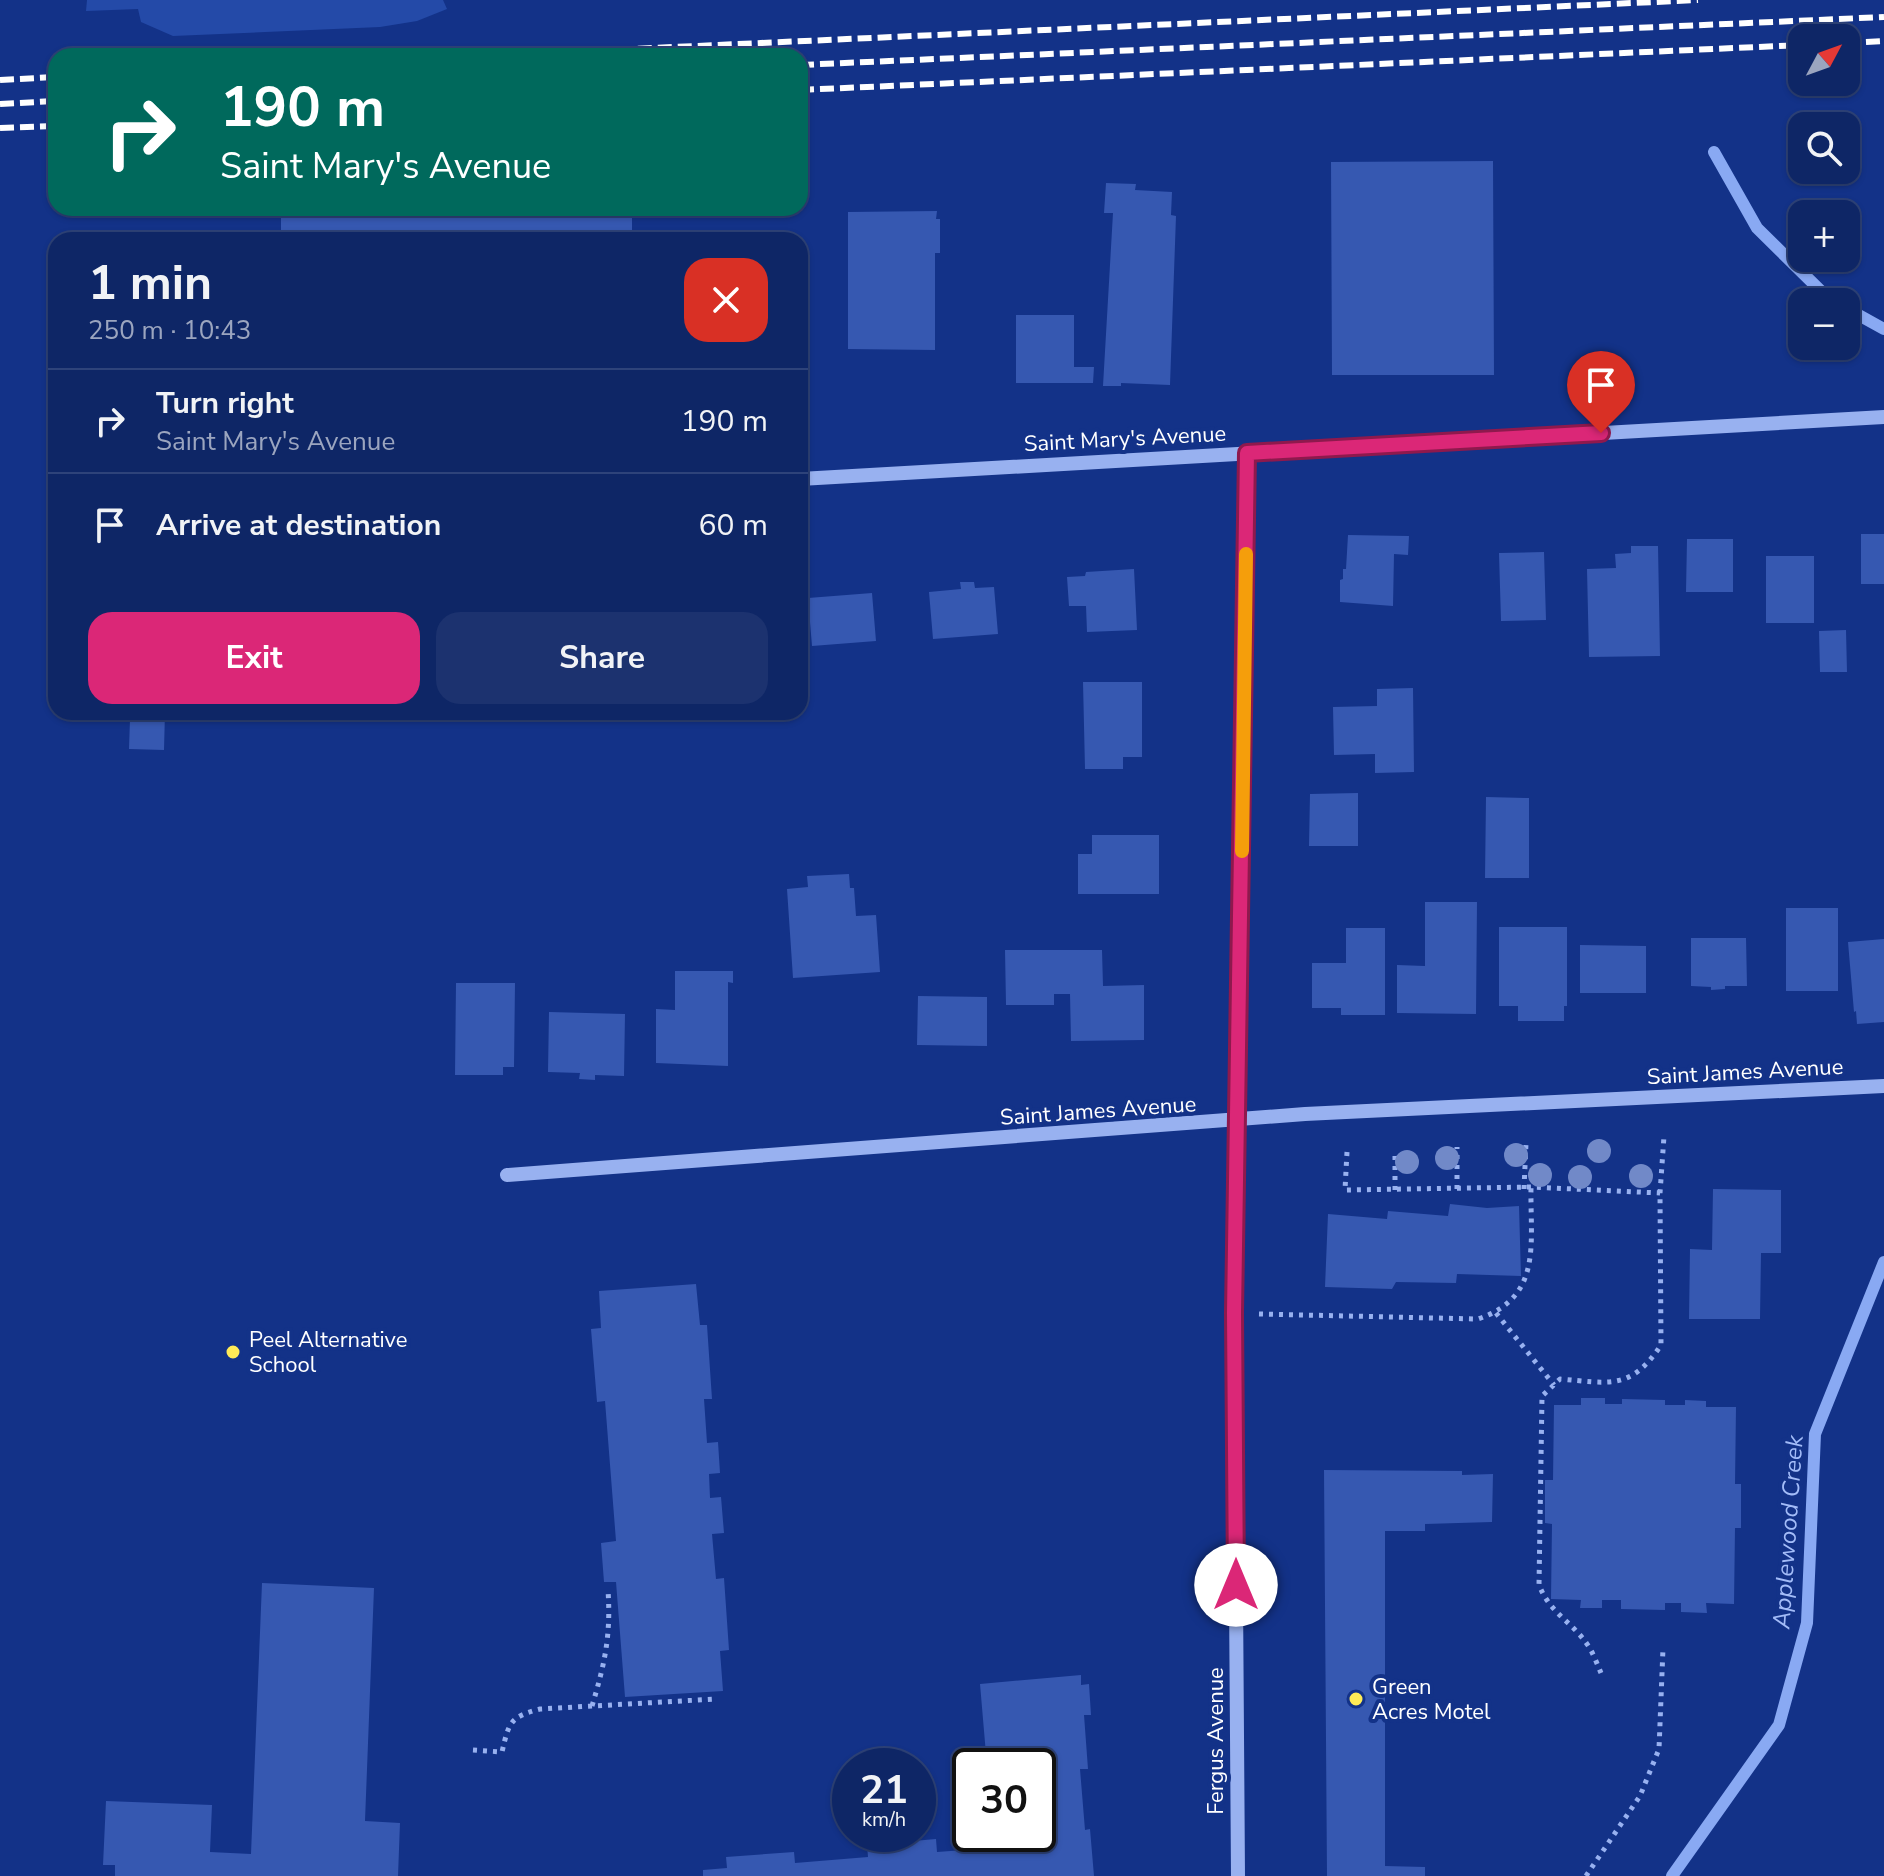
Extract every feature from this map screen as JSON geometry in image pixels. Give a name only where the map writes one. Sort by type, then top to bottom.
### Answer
[{"type":"street","name":"Saint Mary's Avenue","points":[[808,479],[1884,417]]},
{"type":"street","name":"Fergus Avenue","points":[[1238,1876],[1234,1313],[1247,453]]},
{"type":"street","name":"Saint James Avenue","points":[[507,1175],[1305,1114],[1884,1086]]},
{"type":"path","points":[[1601,1673],[1588,1645],[1568,1622],[1555,1613],[1539,1585],[1542,1396],[1560,1379],[1613,1383],[1633,1376],[1649,1362],[1661,1345],[1660,1193],[1664,1136]]},
{"type":"path","points":[[1234,1313],[1327,1318],[1478,1319],[1496,1313],[1512,1302],[1528,1272],[1526,1143]]},
{"type":"path","points":[[1457,1147],[1457,1189]]},
{"type":"path","points":[[1395,1150],[1395,1190]]},
{"type":"path","points":[[1347,1152],[1345,1190],[1527,1188],[1660,1193]]},
{"type":"path","points":[[1496,1313],[1554,1385]]},
{"type":"path","points":[[592,1706],[604,1667],[610,1627],[608,1590]]},
{"type":"path","points":[[1586,1876],[1640,1796],[1659,1749],[1663,1648]]},
{"type":"path","points":[[473,1750],[502,1752],[508,1726],[520,1714],[540,1709],[716,1699]]},
{"type":"shaded area","points":[[87,0],[443,0],[447,9],[417,21],[380,27],[173,36],[141,22],[138,9],[86,11]]},
{"type":"building","points":[[1493,161],[1494,375],[1332,375],[1331,162]]},
{"type":"building","points":[[1106,183],[1136,184],[1135,190],[1172,192],[1171,215],[1176,216],[1170,385],[1121,383],[1121,386],[1103,386],[1113,213],[1104,213]]},
{"type":"building","points":[[937,211],[936,219],[940,219],[940,253],[935,253],[935,350],[848,349],[848,212]]},
{"type":"building","points":[[281,216],[632,216],[632,232],[281,232]]},
{"type":"building","points":[[1016,315],[1074,315],[1074,367],[1094,367],[1093,383],[1016,383]]},
{"type":"building","points":[[1861,534],[1884,534],[1884,584],[1861,584]]},
{"type":"building","points":[[1348,535],[1409,536],[1408,555],[1394,554],[1393,606],[1340,602],[1340,580],[1343,579],[1343,569],[1346,569]]},
{"type":"building","points":[[1687,539],[1733,539],[1733,592],[1686,592]]},
{"type":"building","points":[[1631,546],[1658,546],[1660,656],[1589,657],[1587,569],[1616,568],[1615,554],[1631,553]]},
{"type":"building","points":[[1544,552],[1546,620],[1501,621],[1499,553]]},
{"type":"building","points":[[1766,556],[1814,556],[1814,623],[1766,623]]},
{"type":"building","points":[[1134,569],[1137,630],[1087,632],[1086,606],[1069,606],[1067,577],[1085,576],[1086,572]]},
{"type":"building","points":[[960,582],[974,582],[975,588],[994,587],[998,634],[933,639],[929,592],[961,589]]},
{"type":"building","points":[[872,593],[876,641],[812,646],[808,598]]},
{"type":"building","points":[[1846,630],[1847,672],[1820,672],[1819,631]]},
{"type":"building","points":[[1083,682],[1142,682],[1142,757],[1123,757],[1123,769],[1085,769]]},
{"type":"building","points":[[1413,688],[1414,772],[1375,773],[1375,754],[1334,755],[1333,707],[1377,706],[1377,689]]},
{"type":"building","points":[[130,720],[165,720],[164,750],[129,749]]},
{"type":"building","points":[[1358,793],[1358,846],[1309,846],[1310,794]]},
{"type":"building","points":[[1486,797],[1529,798],[1529,878],[1485,878]]},
{"type":"building","points":[[1092,835],[1159,835],[1159,894],[1078,894],[1078,854],[1092,854]]},
{"type":"building","points":[[849,874],[850,888],[854,888],[856,916],[876,915],[880,972],[793,978],[787,889],[808,887],[807,876]]},
{"type":"building","points":[[1425,902],[1477,902],[1476,1014],[1397,1013],[1397,965],[1425,966]]},
{"type":"building","points":[[1786,908],[1838,908],[1838,991],[1786,991]]},
{"type":"building","points":[[1499,927],[1567,927],[1567,1006],[1564,1006],[1564,1021],[1518,1021],[1518,1006],[1499,1006]]},
{"type":"building","points":[[1346,928],[1385,928],[1385,1015],[1341,1015],[1341,1008],[1312,1008],[1312,963],[1346,963]]},
{"type":"building","points":[[1691,938],[1746,938],[1747,986],[1725,986],[1725,989],[1711,990],[1711,987],[1691,986]]},
{"type":"building","points":[[1884,939],[1884,1022],[1857,1024],[1848,942]]},
{"type":"building","points":[[1580,945],[1646,946],[1646,993],[1580,993]]},
{"type":"building","points":[[1005,950],[1102,950],[1103,986],[1144,985],[1144,1040],[1071,1041],[1070,994],[1054,994],[1054,1005],[1006,1005]]},
{"type":"building","points":[[675,971],[733,971],[733,983],[728,982],[728,1066],[656,1063],[656,1009],[675,1010]]},
{"type":"building","points":[[456,983],[515,983],[514,1067],[503,1067],[503,1075],[455,1075]]},
{"type":"building","points":[[918,996],[987,997],[987,1046],[917,1045]]},
{"type":"building","points":[[549,1012],[625,1014],[624,1076],[595,1075],[595,1080],[579,1079],[580,1073],[548,1072]]},
{"type":"building","points":[[1713,1189],[1781,1190],[1781,1253],[1761,1253],[1760,1319],[1689,1319],[1690,1249],[1712,1250]]},
{"type":"building","points":[[1450,1204],[1487,1208],[1519,1206],[1521,1276],[1457,1274],[1456,1283],[1396,1282],[1392,1289],[1325,1287],[1328,1214],[1387,1219],[1388,1211],[1448,1216]]},
{"type":"building","points":[[696,1284],[700,1325],[707,1325],[712,1399],[704,1399],[707,1443],[718,1442],[720,1473],[709,1474],[710,1498],[721,1497],[724,1533],[712,1534],[716,1579],[724,1578],[729,1650],[720,1651],[723,1691],[625,1697],[616,1582],[604,1582],[601,1543],[616,1541],[605,1401],[597,1402],[591,1329],[601,1328],[599,1291]]},
{"type":"building","points":[[1581,1398],[1605,1398],[1605,1404],[1622,1404],[1622,1399],[1665,1400],[1665,1405],[1685,1405],[1685,1400],[1706,1401],[1706,1407],[1736,1407],[1735,1484],[1741,1484],[1741,1528],[1735,1528],[1734,1604],[1706,1603],[1707,1613],[1681,1612],[1681,1603],[1665,1603],[1665,1610],[1621,1609],[1621,1600],[1602,1600],[1602,1608],[1580,1608],[1581,1600],[1551,1599],[1552,1524],[1545,1523],[1545,1480],[1553,1480],[1554,1405],[1581,1405]]},
{"type":"building","name":"Green Acres Motel","points":[[1324,1470],[1493,1474],[1492,1522],[1425,1524],[1425,1531],[1385,1531],[1385,1866],[1425,1867],[1425,1876],[1327,1876]]},
{"type":"building","points":[[262,1583],[374,1588],[365,1821],[400,1823],[398,1876],[115,1876],[115,1865],[103,1865],[106,1801],[212,1805],[210,1852],[251,1854]]},
{"type":"building","points":[[1081,1675],[1081,1685],[1089,1684],[1091,1715],[1084,1715],[1088,1769],[1080,1769],[1085,1830],[1090,1829],[1094,1876],[703,1876],[703,1870],[727,1868],[726,1857],[794,1852],[795,1863],[868,1857],[868,1852],[936,1852],[936,1839],[937,1852],[1056,1852],[1056,1748],[985,1748],[980,1684]]},
{"type":"waterway","name":"Applewood Creek","points":[[1714,152],[1757,228],[1818,288]]},
{"type":"waterway","name":"Applewood Creek","points":[[1860,316],[1884,329]]},
{"type":"waterway","name":"Applewood Creek","points":[[1672,1876],[1779,1725],[1807,1623],[1815,1434],[1884,1262]]},
{"type":"railway","points":[[652,48],[1698,0]]},
{"type":"railway","points":[[808,65],[1884,17]]},
{"type":"railway","points":[[1860,42],[1884,41]]},
{"type":"railway","points":[[808,90],[1788,46]]},
{"type":"railway","points":[[0,80],[48,77]]},
{"type":"railway","points":[[0,104],[48,101]]},
{"type":"railway","points":[[0,128],[48,126]]},
{"type":"slow traffic","points":[[1242,851],[1246,554]]},
{"type":"place","name":"Peel Alternative School","points":[[233,1352]]},
{"type":"place","name":"Green Acres Motel","points":[[1356,1699]]},
{"type":"route","points":[[1236,1585],[1234,1313],[1247,453],[1601,433]]}]
